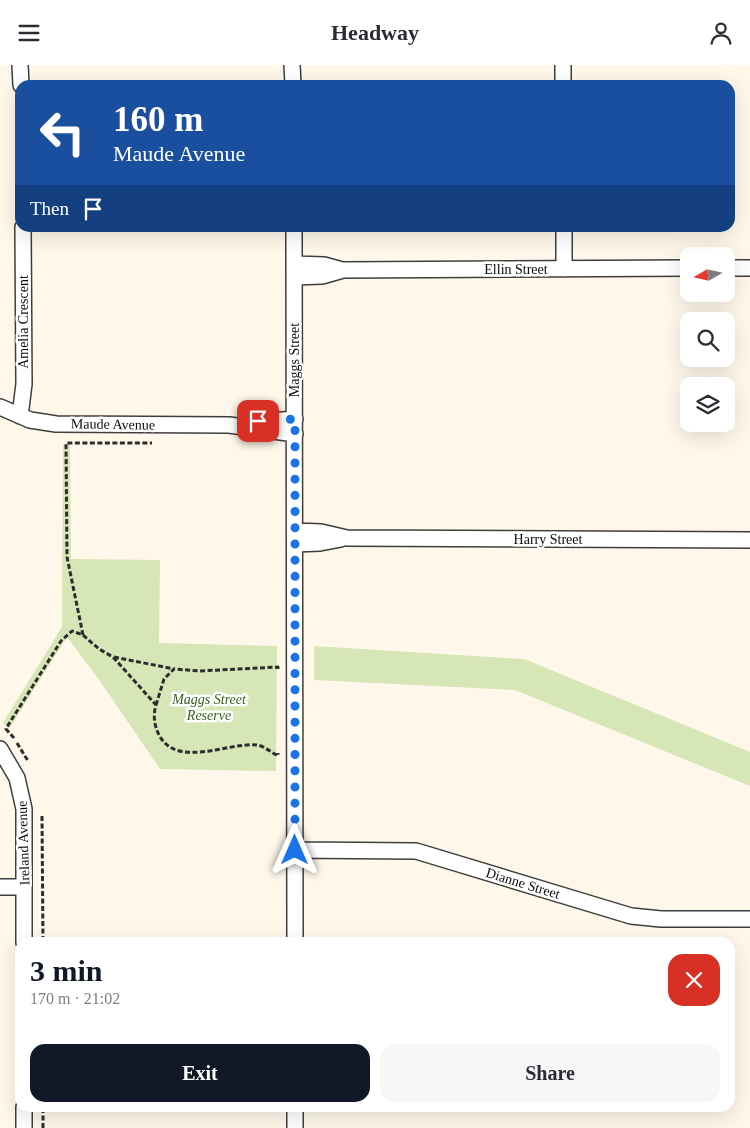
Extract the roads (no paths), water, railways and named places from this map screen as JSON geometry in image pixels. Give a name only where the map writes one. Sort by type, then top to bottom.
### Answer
[{"type":"street","points":[[20,65],[21,80]]},
{"type":"street","points":[[292,65],[293,80]]},
{"type":"street","points":[[563,65],[563,80]]},
{"type":"street","name":"Amelia Crescent","points":[[20,416],[24,377],[22,232]]},
{"type":"street","name":"Maggs Street","points":[[294,232],[295,937]]},
{"type":"street","points":[[564,232],[564,269]]},
{"type":"street","name":"Ellin Street","points":[[294,270],[322,276],[343,271],[680,268]]},
{"type":"street","points":[[735,268],[750,268]]},
{"type":"street","name":"Maude Avenue","points":[[0,407],[20,416],[56,424],[295,426]]},
{"type":"street","name":"Harry Street","points":[[295,538],[320,543],[347,538],[750,540]]},
{"type":"street","name":"Ireland Avenue","points":[[0,749],[17,779],[24,809],[24,937]]},
{"type":"street","name":"Dianne Street","points":[[295,850],[416,851],[631,916],[661,919],[750,919]]},
{"type":"street","points":[[0,887],[24,887]]},
{"type":"street","points":[[24,1112],[24,1128]]},
{"type":"street","points":[[295,1112],[295,1128]]},
{"type":"park label","name":"Maggs Street Reserve","points":[[209,707]]}]
